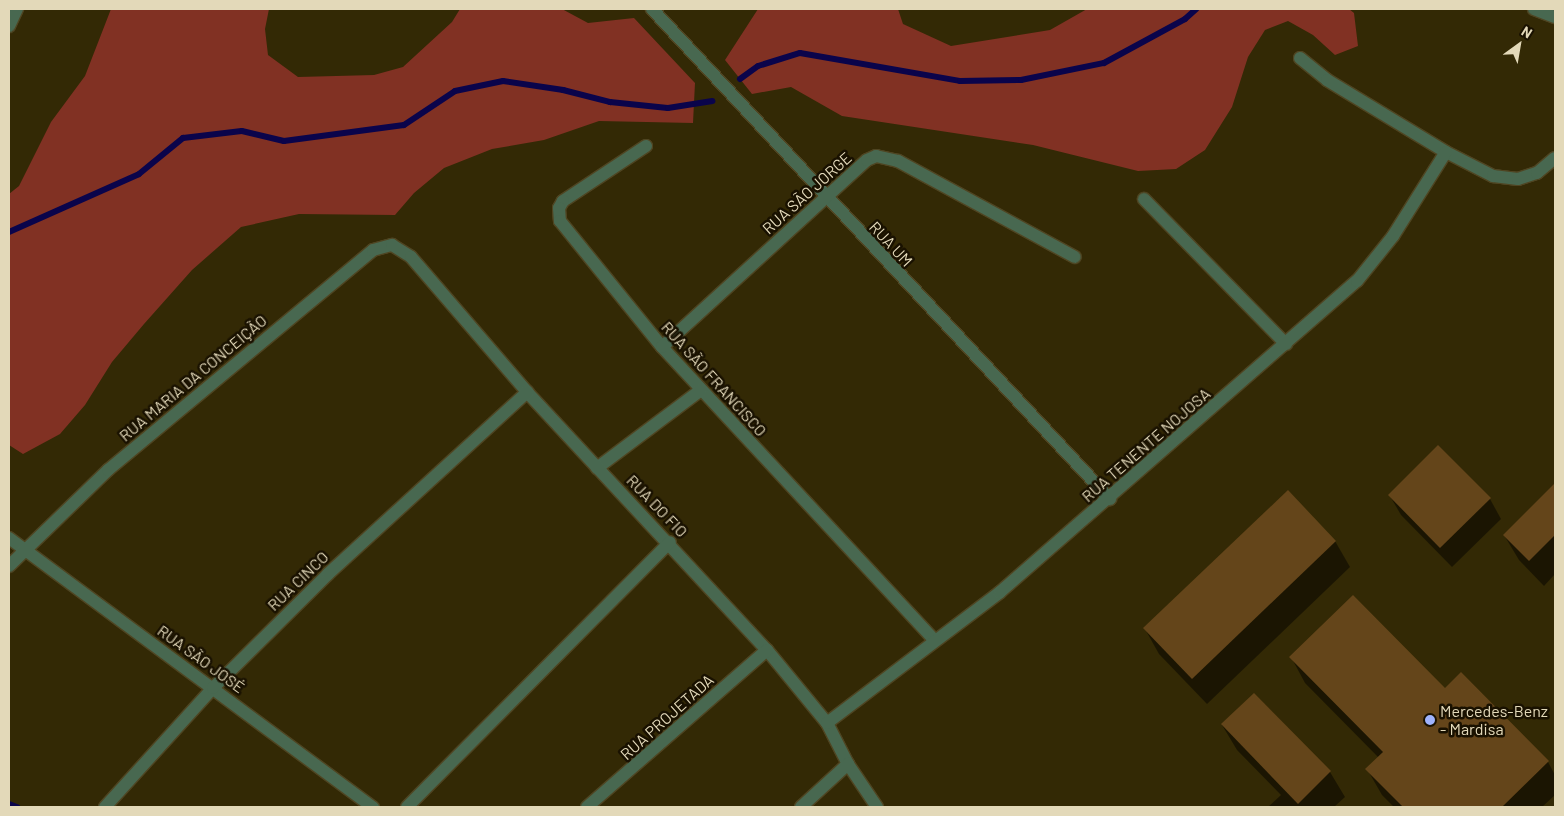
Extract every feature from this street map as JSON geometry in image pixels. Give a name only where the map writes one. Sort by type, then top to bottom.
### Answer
[{"type":"street","points":[[9,26],[18,9]]},
{"type":"street","name":"RUA UM","points":[[652,9],[825,198],[1110,499]]},
{"type":"street","points":[[1534,9],[1555,17]]},
{"type":"street","points":[[1300,58],[1327,80],[1446,152],[1493,176],[1518,179],[1537,173],[1555,158]]},
{"type":"street","name":"RUA SÃO FRANCISCO","points":[[646,146],[578,189],[563,201],[558,214],[566,230],[662,347],[934,640]]},
{"type":"street","name":"RUA TENENTE NOJOSA","points":[[827,723],[934,640],[1000,592],[1110,499],[1357,281],[1393,236],[1446,152]]},
{"type":"street","name":"RUA SÃO JORGE","points":[[662,347],[867,160],[887,157],[1075,257]]},
{"type":"street","points":[[1144,198],[1286,344]]},
{"type":"street","name":"RUA DO FIO","points":[[392,245],[411,257],[527,392],[597,468],[670,542],[767,650],[827,723],[848,764],[877,807]]},
{"type":"street","name":"RUA MARIA DA CONCEIÇÃO","points":[[9,566],[108,470],[373,250],[392,245]]},
{"type":"street","points":[[597,468],[701,390]]},
{"type":"street","name":"RUA CINCO","points":[[105,807],[213,688],[335,568],[527,392]]},
{"type":"street","name":"RUA SÃO JOSÉ","points":[[9,538],[24,551],[373,807]]},
{"type":"street","points":[[407,807],[670,542]]},
{"type":"street","name":"RUA PROJETADA","points":[[587,807],[767,650]]},
{"type":"street","points":[[802,807],[848,764]]},
{"type":"shaded area","points":[[111,9],[269,9],[265,29],[268,55],[298,77],[374,75],[403,67],[452,22],[460,9],[562,9],[588,23],[634,18],[695,83],[693,123],[599,121],[544,140],[492,149],[444,168],[414,193],[395,215],[299,214],[241,227],[192,270],[144,324],[112,362],[85,405],[60,434],[23,454],[9,445],[9,194],[19,186],[51,122],[85,76]]},
{"type":"shaded area","points":[[758,9],[898,9],[903,24],[951,46],[1050,30],[1087,9],[1349,9],[1354,13],[1358,46],[1335,55],[1313,35],[1288,21],[1265,30],[1248,57],[1232,107],[1205,150],[1176,169],[1138,171],[1033,145],[842,116],[791,87],[752,94],[725,60]]},
{"type":"building","points":[[1438,445],[1491,498],[1440,548],[1388,495]]},
{"type":"building","points":[[1555,483],[1555,535],[1529,561],[1503,535]]},
{"type":"building","points":[[1288,490],[1336,541],[1192,679],[1143,628]]},
{"type":"building","name":"Mercedes-Benz - Mardisa","points":[[1353,595],[1445,688],[1461,672],[1549,761],[1502,807],[1403,807],[1365,769],[1383,752],[1289,657]]},
{"type":"building","points":[[1254,693],[1331,771],[1298,804],[1221,724]]},
{"type":"waterway","points":[[740,79],[758,66],[800,53],[960,81],[1021,80],[1104,63],[1185,19],[1196,9]]},
{"type":"waterway","points":[[9,232],[139,174],[183,138],[242,131],[284,141],[404,125],[455,91],[503,81],[563,90],[610,102],[668,108],[712,101]]},
{"type":"waterway","points":[[9,804],[17,807]]},
{"type":"place","name":"Mercedes-Benz - Mardisa","points":[[1430,720]]}]
